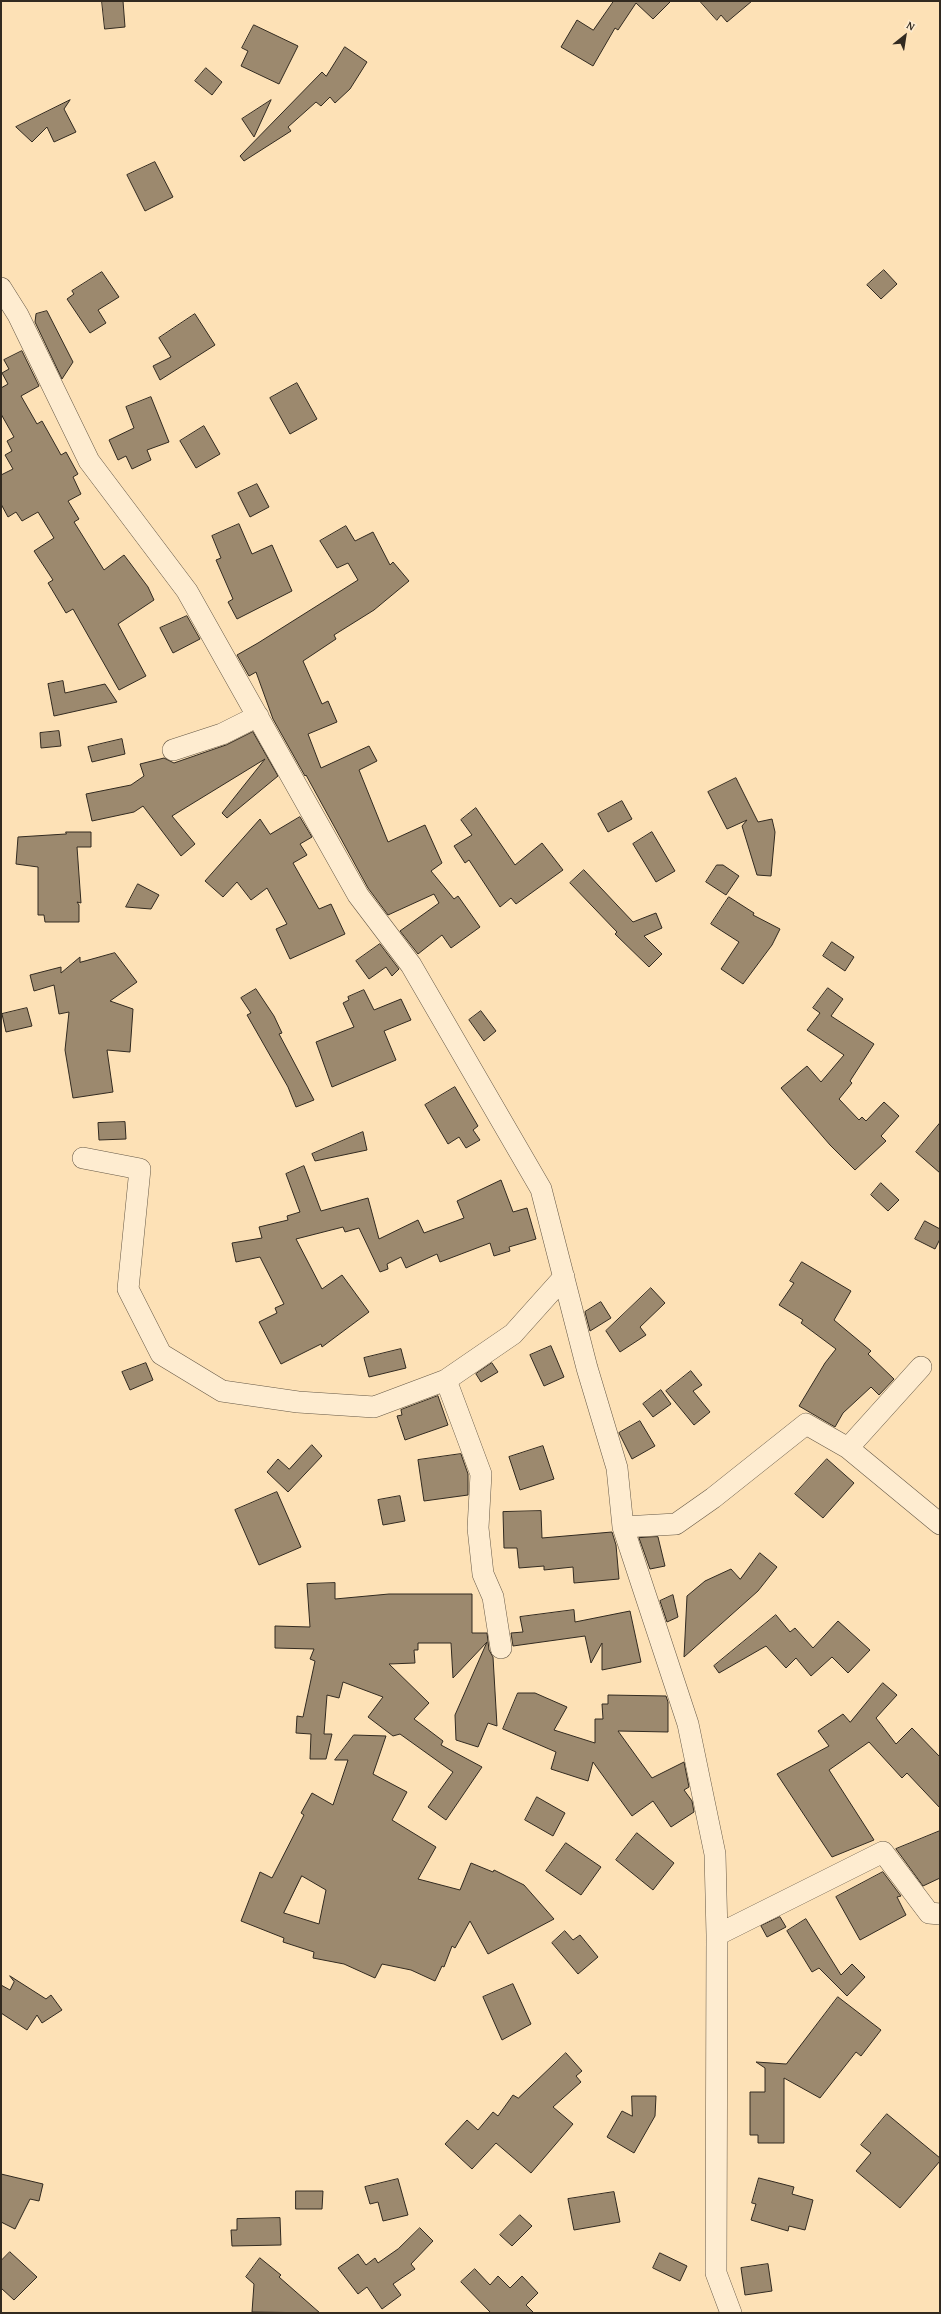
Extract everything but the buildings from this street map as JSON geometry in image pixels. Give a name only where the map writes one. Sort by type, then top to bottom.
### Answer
[{"type":"street","points":[[1,288],[18,315],[89,461],[187,592],[358,895],[411,965],[541,1189],[587,1368],[618,1468],[623,1527],[688,1724],[715,1854],[717,1935],[716,2273],[732,2313]]},
{"type":"street","points":[[173,750],[216,736],[258,716]]},
{"type":"street","points":[[83,1158],[140,1168],[128,1289],[161,1354],[222,1391],[298,1402],[374,1407],[446,1380],[513,1334],[564,1276]]},
{"type":"street","points":[[848,1448],[921,1367]]},
{"type":"street","points":[[446,1380],[481,1474],[478,1528],[483,1574],[493,1597],[501,1648]]},
{"type":"street","points":[[623,1527],[676,1524],[713,1498],[806,1424],[848,1448],[940,1524]]},
{"type":"street","points":[[717,1935],[883,1852],[929,1913],[940,1914]]}]
